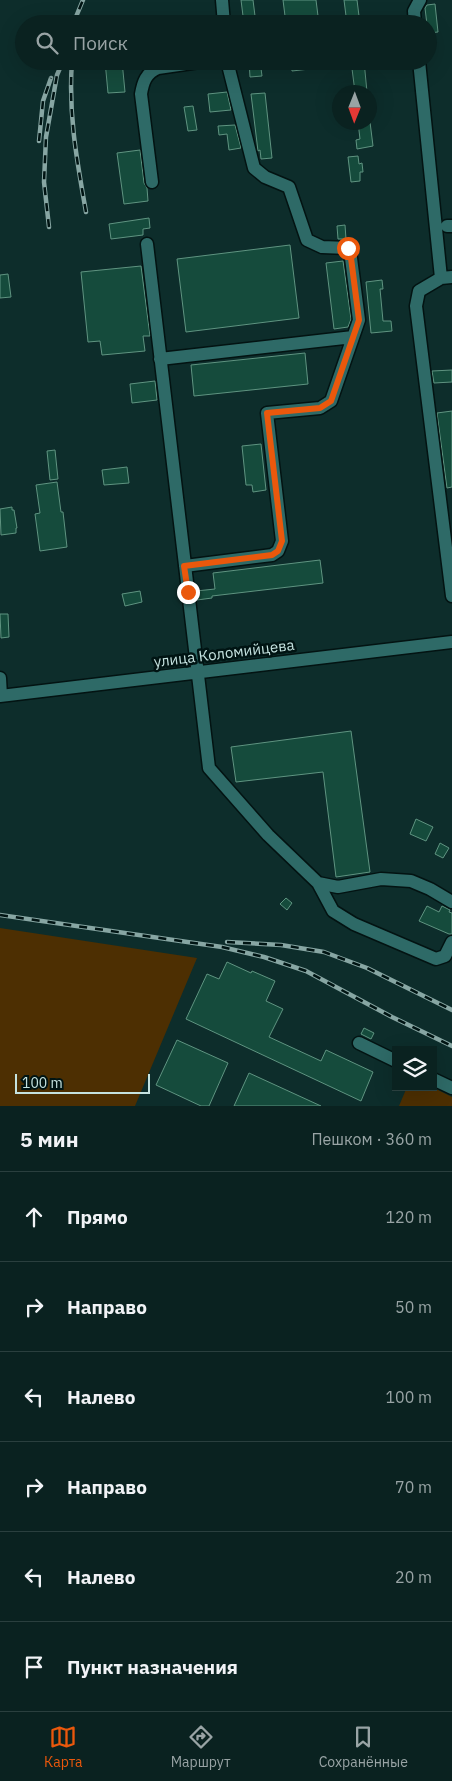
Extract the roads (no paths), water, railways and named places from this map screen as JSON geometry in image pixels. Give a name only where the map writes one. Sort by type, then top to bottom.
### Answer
[{"type":"street","points":[[222,0],[223,15]]},
{"type":"street","points":[[414,15],[414,11],[420,0]]},
{"type":"street","points":[[152,182],[140,94],[143,82],[153,70]]},
{"type":"street","points":[[184,566],[272,555],[278,551],[282,541],[267,413],[320,408],[331,401],[359,320],[348,248],[322,247],[307,240],[289,187],[265,177],[254,168],[229,70]]},
{"type":"street","points":[[420,70],[446,277],[419,291],[416,306],[452,596]]},
{"type":"street","points":[[147,244],[208,768],[268,835],[318,883],[333,911],[354,924],[436,959],[445,956],[452,942]]},
{"type":"street","points":[[160,359],[353,337]]},
{"type":"street","name":"улица Коломийцева","points":[[1,696],[452,642]]},
{"type":"street","points":[[0,678],[1,696]]},
{"type":"street","points":[[318,883],[338,887],[358,885],[382,879],[411,881],[430,888],[452,902]]},
{"type":"street","points":[[359,1043],[392,1058]]},
{"type":"street","points":[[437,1081],[452,1088]]},
{"type":"railway","points":[[77,15],[83,0]]},
{"type":"railway","points":[[49,227],[44,182],[46,137],[59,70]]},
{"type":"railway","points":[[72,70],[72,119],[86,212]]},
{"type":"railway","points":[[39,141],[43,101],[51,78]]},
{"type":"railway","points":[[0,915],[222,947],[264,957],[306,971],[392,1017],[452,1046]]},
{"type":"railway","points":[[227,942],[281,945],[324,952],[367,968],[452,1010]]}]
